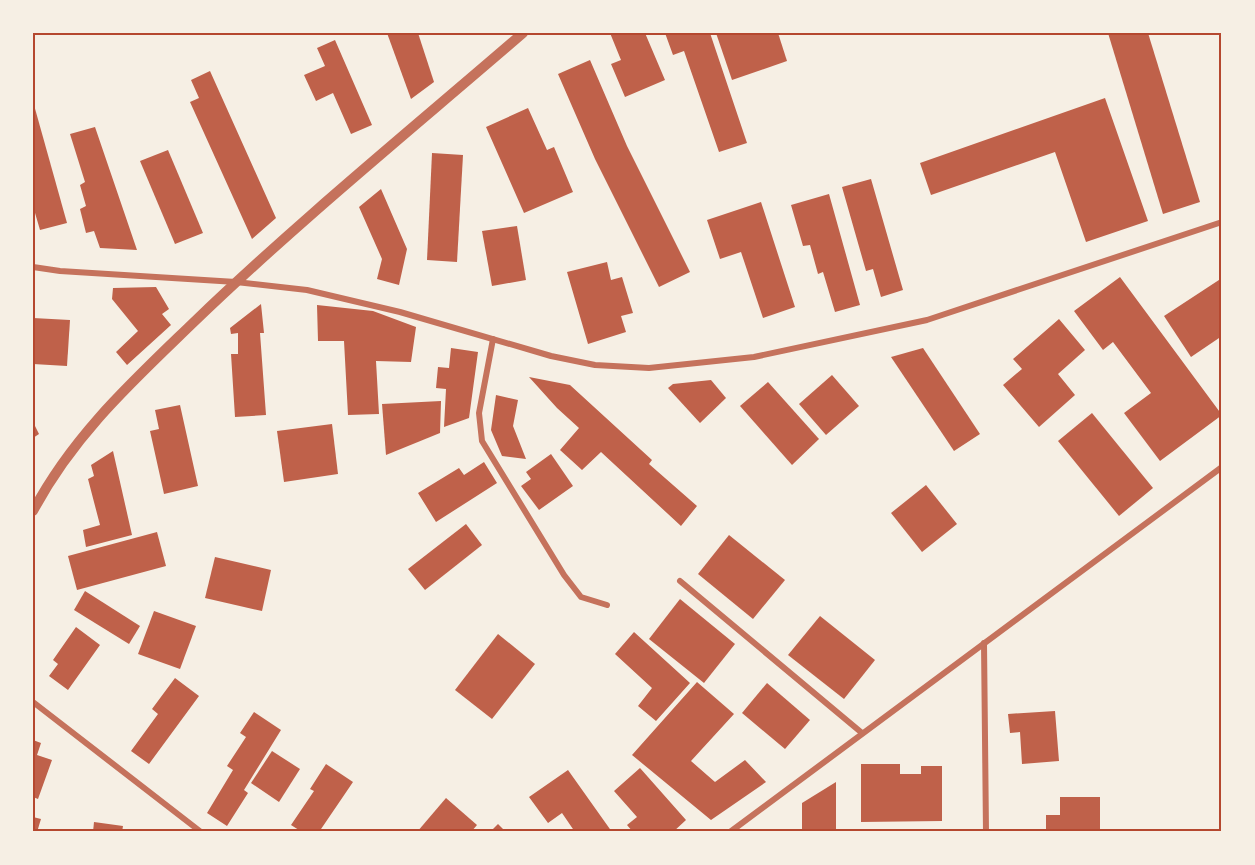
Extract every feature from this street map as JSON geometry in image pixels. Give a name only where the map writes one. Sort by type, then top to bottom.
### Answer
[{"type":"street","points":[[33,511],[75,444],[112,400],[236,282],[523,33]]},
{"type":"street","points":[[33,267],[60,271],[236,282],[307,290],[400,312],[551,356],[595,365],[649,368],[754,357],[927,320],[1222,222]]},
{"type":"street","points":[[493,339],[479,413],[482,441],[564,575],[581,597],[607,605]]},
{"type":"street","points":[[730,832],[1222,467]]},
{"type":"street","points":[[680,581],[862,734]]},
{"type":"street","points":[[984,643],[986,832]]},
{"type":"street","points":[[33,702],[201,832]]},
{"type":"building","points":[[387,33],[418,33],[434,82],[411,99]]},
{"type":"building","points":[[610,33],[645,33],[665,80],[625,97],[611,64],[621,60]]},
{"type":"building","points":[[665,33],[710,33],[747,143],[719,152],[684,51],[673,55]]},
{"type":"building","points":[[716,33],[778,33],[787,61],[732,80]]},
{"type":"building","points":[[1108,33],[1148,33],[1200,202],[1163,214]]},
{"type":"building","points":[[335,40],[372,125],[351,134],[333,93],[316,101],[304,75],[325,66],[317,48]]},
{"type":"building","points":[[590,60],[627,146],[690,272],[659,287],[595,159],[558,74]]},
{"type":"building","points":[[210,71],[276,218],[252,239],[190,102],[199,98],[191,80]]},
{"type":"building","points":[[1105,98],[1148,221],[1086,242],[1055,152],[931,195],[920,163]]},
{"type":"building","points":[[34,105],[67,223],[40,230],[33,206]]},
{"type":"building","points":[[528,108],[547,150],[554,147],[573,192],[524,213],[486,127]]},
{"type":"building","points":[[95,127],[137,250],[100,248],[94,231],[86,233],[80,209],[86,206],[80,185],[85,182],[70,134]]},
{"type":"building","points":[[168,150],[203,233],[175,244],[140,161]]},
{"type":"building","points":[[432,153],[463,155],[457,262],[427,260]]},
{"type":"building","points":[[871,179],[903,290],[881,297],[873,269],[866,271],[842,187]]},
{"type":"building","points":[[381,189],[407,249],[399,285],[377,279],[382,259],[359,207]]},
{"type":"building","points":[[829,194],[860,305],[835,312],[823,272],[818,274],[810,245],[803,246],[791,205]]},
{"type":"building","points":[[761,202],[795,307],[763,318],[741,252],[720,259],[707,220]]},
{"type":"building","points":[[517,226],[526,280],[492,286],[482,231]]},
{"type":"building","points":[[607,262],[611,280],[622,277],[633,313],[621,316],[626,332],[588,344],[567,272]]},
{"type":"building","points":[[1120,277],[1222,415],[1160,461],[1124,413],[1151,393],[1113,342],[1103,350],[1074,311]]},
{"type":"building","points":[[1222,278],[1222,336],[1191,357],[1164,316]]},
{"type":"building","points":[[156,287],[169,309],[162,314],[171,325],[127,365],[116,352],[138,331],[112,299],[113,288]]},
{"type":"building","points":[[261,304],[264,333],[260,333],[266,415],[235,417],[231,354],[238,354],[238,333],[231,334],[230,328]]},
{"type":"building","points":[[317,305],[373,311],[416,327],[411,362],[376,361],[379,414],[348,415],[344,341],[318,341]]},
{"type":"building","points":[[33,318],[70,320],[67,366],[33,364]]},
{"type":"building","points":[[1059,319],[1085,350],[1058,374],[1075,395],[1039,427],[1003,385],[1022,369],[1013,359]]},
{"type":"building","points":[[451,348],[478,352],[469,418],[444,427],[446,389],[436,388],[438,367],[449,368]]},
{"type":"building","points":[[923,348],[980,434],[954,451],[891,357]]},
{"type":"building","points":[[832,375],[859,406],[826,435],[799,404]]},
{"type":"building","points":[[529,377],[570,385],[652,460],[649,464],[697,506],[681,526],[601,452],[582,470],[560,450],[579,428]]},
{"type":"building","points":[[711,380],[726,398],[700,423],[668,388],[673,384]]},
{"type":"building","points":[[768,382],[819,439],[792,465],[740,406]]},
{"type":"building","points":[[496,395],[518,400],[513,426],[526,459],[502,456],[491,430]]},
{"type":"building","points":[[441,401],[440,433],[386,455],[382,404]]},
{"type":"building","points":[[180,405],[198,486],[164,494],[150,431],[159,429],[155,410]]},
{"type":"building","points":[[1092,413],[1153,488],[1119,516],[1058,441]]},
{"type":"building","points":[[33,422],[39,434],[33,438]]},
{"type":"building","points":[[332,424],[338,474],[284,482],[277,431]]},
{"type":"building","points":[[113,451],[132,535],[86,547],[83,530],[100,525],[88,479],[94,476],[91,465]]},
{"type":"building","points":[[551,454],[573,486],[539,510],[521,486],[531,479],[526,472]]},
{"type":"building","points":[[484,462],[497,483],[436,522],[418,493],[459,468],[464,475]]},
{"type":"building","points":[[926,485],[957,524],[922,552],[891,513]]},
{"type":"building","points":[[466,524],[482,545],[425,590],[408,569]]},
{"type":"building","points":[[157,532],[166,566],[77,590],[68,556]]},
{"type":"building","points":[[729,535],[785,580],[753,619],[698,574]]},
{"type":"building","points":[[215,557],[271,570],[262,611],[205,598]]},
{"type":"building","points":[[85,591],[140,626],[129,644],[74,610]]},
{"type":"building","points":[[680,599],[735,644],[704,683],[649,639]]},
{"type":"building","points":[[154,611],[196,626],[180,669],[138,654]]},
{"type":"building","points":[[820,616],[875,660],[844,699],[788,655]]},
{"type":"building","points":[[76,627],[100,645],[68,690],[49,676],[58,664],[53,660]]},
{"type":"building","points":[[634,632],[690,683],[656,721],[638,706],[652,688],[615,654]]},
{"type":"building","points":[[498,634],[535,664],[492,719],[455,690]]},
{"type":"building","points":[[175,678],[199,696],[149,764],[131,751],[158,714],[152,709]]},
{"type":"building","points":[[697,682],[734,714],[691,761],[715,782],[745,760],[766,782],[711,820],[632,755]]},
{"type":"building","points":[[767,683],[810,720],[785,749],[742,713]]},
{"type":"building","points":[[1055,711],[1059,761],[1022,764],[1020,732],[1010,733],[1008,714]]},
{"type":"building","points":[[254,712],[281,730],[244,790],[248,793],[227,826],[207,813],[233,770],[227,766],[246,737],[240,733]]},
{"type":"building","points":[[33,740],[41,743],[37,755],[52,760],[38,799],[33,797]]},
{"type":"building","points":[[272,751],[300,769],[279,802],[251,783]]},
{"type":"building","points":[[326,764],[353,782],[319,832],[302,832],[291,825],[314,791],[310,789]]},
{"type":"building","points":[[861,764],[900,764],[900,774],[921,774],[921,766],[942,766],[942,821],[861,822]]},
{"type":"building","points":[[640,768],[686,820],[673,832],[633,832],[627,825],[637,817],[614,791]]},
{"type":"building","points":[[568,770],[612,832],[575,832],[562,813],[548,823],[529,797]]},
{"type":"building","points":[[836,782],[836,832],[802,832],[802,803]]},
{"type":"building","points":[[1060,797],[1100,797],[1100,832],[1046,832],[1046,815],[1060,815]]},
{"type":"building","points":[[446,798],[477,825],[471,832],[417,832]]},
{"type":"building","points":[[33,817],[41,819],[37,832],[33,832]]},
{"type":"building","points":[[94,822],[123,826],[122,832],[93,832]]},
{"type":"building","points":[[498,824],[506,832],[490,832]]}]
